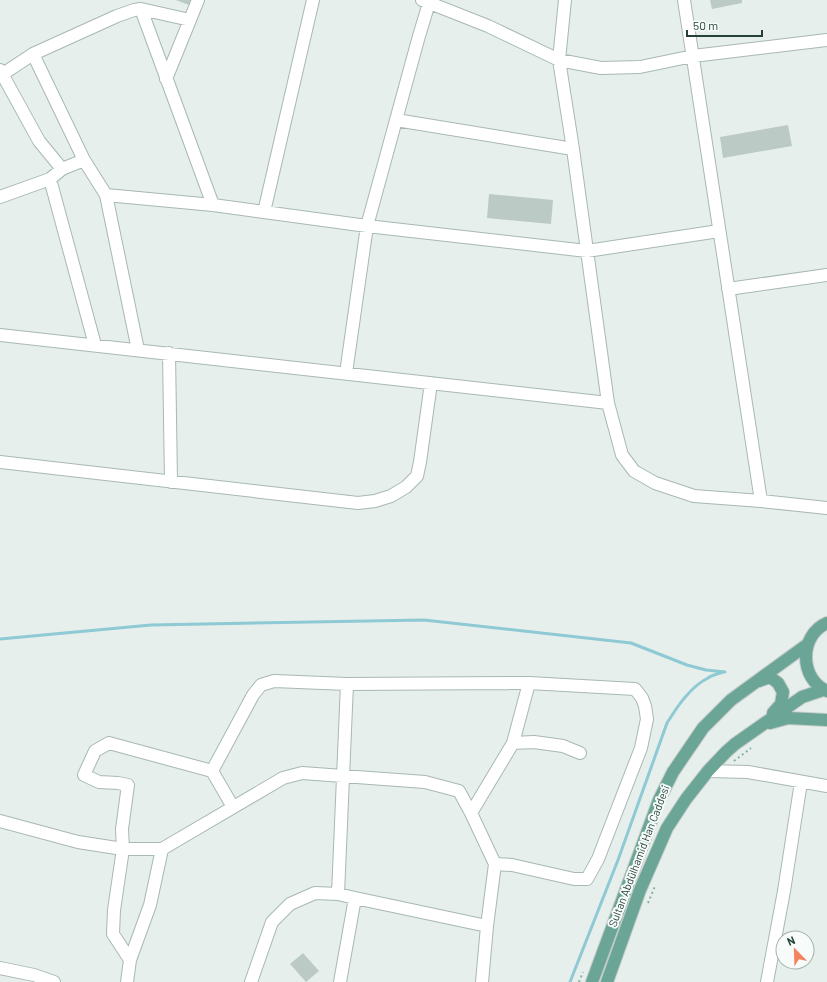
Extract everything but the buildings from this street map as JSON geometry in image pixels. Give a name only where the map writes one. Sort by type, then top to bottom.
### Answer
[{"type":"main road","name":"Sultan Abdülhamid Han Caddesi","points":[[592,982],[660,800],[673,772],[703,728],[731,700],[808,644],[814,634],[827,623]]},
{"type":"main road","points":[[808,644],[806,657],[808,670],[814,681],[825,690]]},
{"type":"main road","points":[[758,681],[770,677],[778,683],[783,692],[781,704],[760,727]]},
{"type":"main road","name":"Sultan Abdülhamid Han Caddesi","points":[[607,982],[640,890],[667,828],[686,798],[708,771],[735,744],[802,697],[825,690]]},
{"type":"main road","points":[[760,727],[788,718],[827,720]]},
{"type":"street","points":[[166,79],[198,0]]},
{"type":"street","points":[[264,212],[313,0]]},
{"type":"street","points":[[565,0],[559,60],[588,251],[608,402],[622,455],[634,471],[654,483],[694,496],[827,508]]},
{"type":"street","points":[[684,0],[761,501]]},
{"type":"street","points":[[346,373],[367,226],[419,36],[426,1],[448,5],[559,60],[601,68],[640,67],[693,56],[827,40]]},
{"type":"street","points":[[62,169],[39,141],[1,72],[33,54],[117,16],[134,10],[141,10],[190,20]]},
{"type":"street","points":[[141,10],[213,205]]},
{"type":"street","points":[[33,54],[84,160],[106,195],[138,350]]},
{"type":"street","points":[[396,120],[573,149]]},
{"type":"street","points":[[0,197],[50,179],[62,169],[84,160]]},
{"type":"street","points":[[50,179],[96,345]]},
{"type":"street","points":[[106,195],[213,205],[367,226],[588,251],[720,231]]},
{"type":"street","points":[[728,289],[827,275]]},
{"type":"street","points":[[0,335],[608,402]]},
{"type":"street","points":[[169,353],[171,482]]},
{"type":"street","points":[[0,462],[358,503],[375,501],[392,496],[406,487],[417,476],[431,383]]},
{"type":"street","points":[[212,771],[253,695],[261,685],[274,681],[347,684],[529,683],[635,689],[642,698],[647,719],[641,748],[598,859],[586,880],[574,879],[512,865],[495,864]]},
{"type":"street","points":[[471,813],[513,743],[529,683]]},
{"type":"street","points":[[338,894],[347,684]]},
{"type":"street","points":[[513,743],[534,742],[563,746],[580,753]]},
{"type":"street","points":[[130,960],[113,934],[114,910],[123,849],[122,830],[128,785],[99,782],[84,775],[95,751],[109,743],[212,771],[233,807]]},
{"type":"street","points":[[708,771],[748,772],[827,786]]},
{"type":"street","points":[[0,821],[78,842],[123,849],[162,849],[283,778],[302,773],[426,782],[458,791],[471,813],[495,864],[482,982]]},
{"type":"street","points":[[767,982],[784,891],[801,782]]},
{"type":"street","points":[[127,982],[130,960],[150,905],[162,849]]},
{"type":"street","points":[[251,982],[272,922],[290,904],[315,893],[338,894],[487,926]]},
{"type":"street","points":[[340,982],[355,898]]},
{"type":"street","points":[[0,968],[34,979],[54,982]]},
{"type":"path","points":[[723,772],[750,748]]},
{"type":"path","points":[[648,903],[656,882]]},
{"type":"waterway","points":[[0,639],[151,625],[424,620],[631,643],[687,665],[706,670],[725,672]]},
{"type":"waterway","points":[[570,982],[618,860],[667,723],[680,704],[695,687],[713,675],[723,672]]}]
